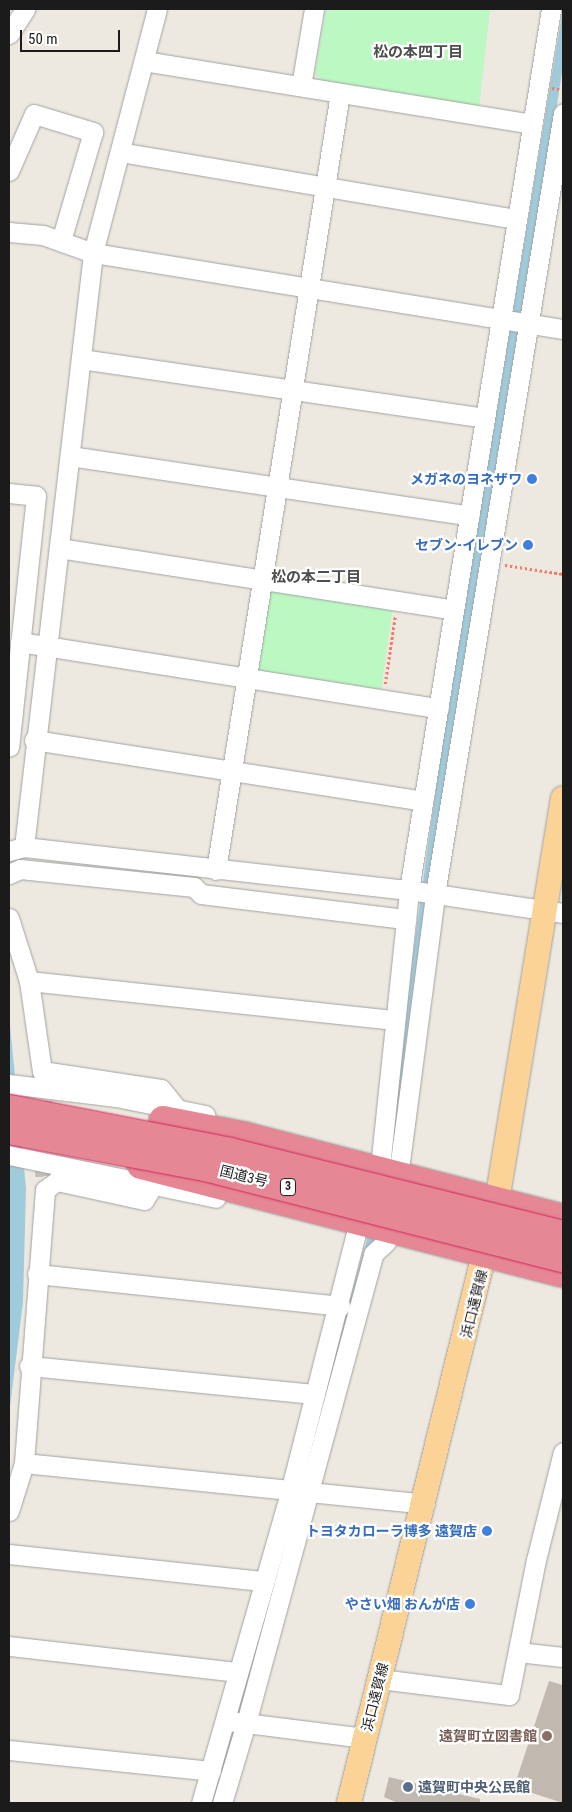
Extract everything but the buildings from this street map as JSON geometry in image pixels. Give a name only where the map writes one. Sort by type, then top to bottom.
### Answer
[{"type":"highway","points":[[9,1101],[170,1114],[424,1184],[498,1201],[561,1220]]},
{"type":"highway","name":"国道3号","points":[[9,1109],[561,1220]]},
{"type":"highway","name":"国道3号","points":[[9,1130],[205,1167],[563,1258]]},
{"type":"highway","points":[[111,1148],[151,1176],[416,1235],[486,1256],[563,1273]]},
{"type":"main road","name":"浜口遠賀線","points":[[349,1803],[425,1504],[498,1201],[554,912],[563,798]]},
{"type":"street","points":[[9,34],[25,9]]},
{"type":"street","points":[[157,9],[93,254],[59,548],[34,740],[17,849],[409,890],[554,912]]},
{"type":"street","points":[[302,86],[314,9]]},
{"type":"street","points":[[381,1158],[409,890],[422,801],[439,708],[453,610],[470,516],[500,318],[551,9]]},
{"type":"street","points":[[144,61],[532,124]]},
{"type":"street","points":[[216,870],[274,486],[340,92]]},
{"type":"street","points":[[9,171],[34,114],[93,132],[61,241]]},
{"type":"street","points":[[399,1169],[435,894],[526,323],[563,114]]},
{"type":"street","points":[[120,152],[516,219]]},
{"type":"street","points":[[9,232],[43,234],[93,254],[308,290],[563,329]]},
{"type":"street","points":[[81,359],[290,388],[485,418]]},
{"type":"street","points":[[70,456],[470,516]]},
{"type":"street","points":[[9,493],[36,496],[9,748]]},
{"type":"street","points":[[59,548],[453,610]]},
{"type":"street","points":[[20,642],[246,675],[439,708]]},
{"type":"street","points":[[34,740],[422,801]]},
{"type":"street","points":[[9,874],[20,869],[184,886],[201,894],[406,918]]},
{"type":"street","points":[[9,918],[29,981],[42,1071],[161,1089],[170,1114]]},
{"type":"street","points":[[29,981],[395,1020]]},
{"type":"street","points":[[9,1084],[34,1086],[381,1158],[424,1184]]},
{"type":"street","points":[[9,1155],[151,1176],[386,1242],[410,1245],[416,1235]]},
{"type":"street","points":[[9,1511],[24,1463],[29,1366],[37,1274],[48,1185],[58,1181],[144,1200],[151,1176]]},
{"type":"street","points":[[201,1803],[262,1581],[290,1492],[340,1306],[356,1233]]},
{"type":"street","points":[[222,1803],[310,1494],[373,1254],[386,1242]]},
{"type":"street","points":[[37,1274],[340,1306]]},
{"type":"street","points":[[29,1366],[315,1394]]},
{"type":"street","points":[[380,1678],[509,1695],[563,1452]]},
{"type":"street","points":[[24,1463],[290,1492],[425,1504]]},
{"type":"street","points":[[9,1554],[262,1581]]},
{"type":"street","points":[[9,1646],[238,1672]]},
{"type":"street","points":[[518,1652],[563,1657]]},
{"type":"street","points":[[225,1721],[365,1738]]},
{"type":"street","points":[[9,1750],[211,1770]]},
{"type":"path","points":[[489,563],[563,574]]},
{"type":"path","points":[[383,698],[398,601]]},
{"type":"green space","points":[[326,9],[490,9],[479,108],[325,82],[315,75]]},
{"type":"green space","points":[[272,590],[393,607],[381,691],[258,670],[253,662],[263,597]]},
{"type":"water","points":[[563,9],[563,65],[399,1155],[218,1803],[208,1803],[379,1197],[447,710]]},
{"type":"water","points":[[9,1015],[26,1188],[23,1302],[9,1415]]},
{"type":"tunnel","points":[[42,1073],[45,1190]]},
{"type":"place","name":"メガネのヨネザワ","points":[[532,479]]},
{"type":"place","name":"セブン-イレブン","points":[[528,545]]},
{"type":"place","name":"トヨタカローラ博多 遠賀店","points":[[487,1531]]},
{"type":"place","name":"やさい畑 おんが店","points":[[470,1604]]},
{"type":"place","name":"遠賀町立図書館","points":[[547,1736]]},
{"type":"place","name":"遠賀町中央公民館","points":[[408,1787]]},
{"type":"district","name":"松の本四丁目","points":[[418,53]]},
{"type":"district","name":"松の本二丁目","points":[[316,578]]}]
